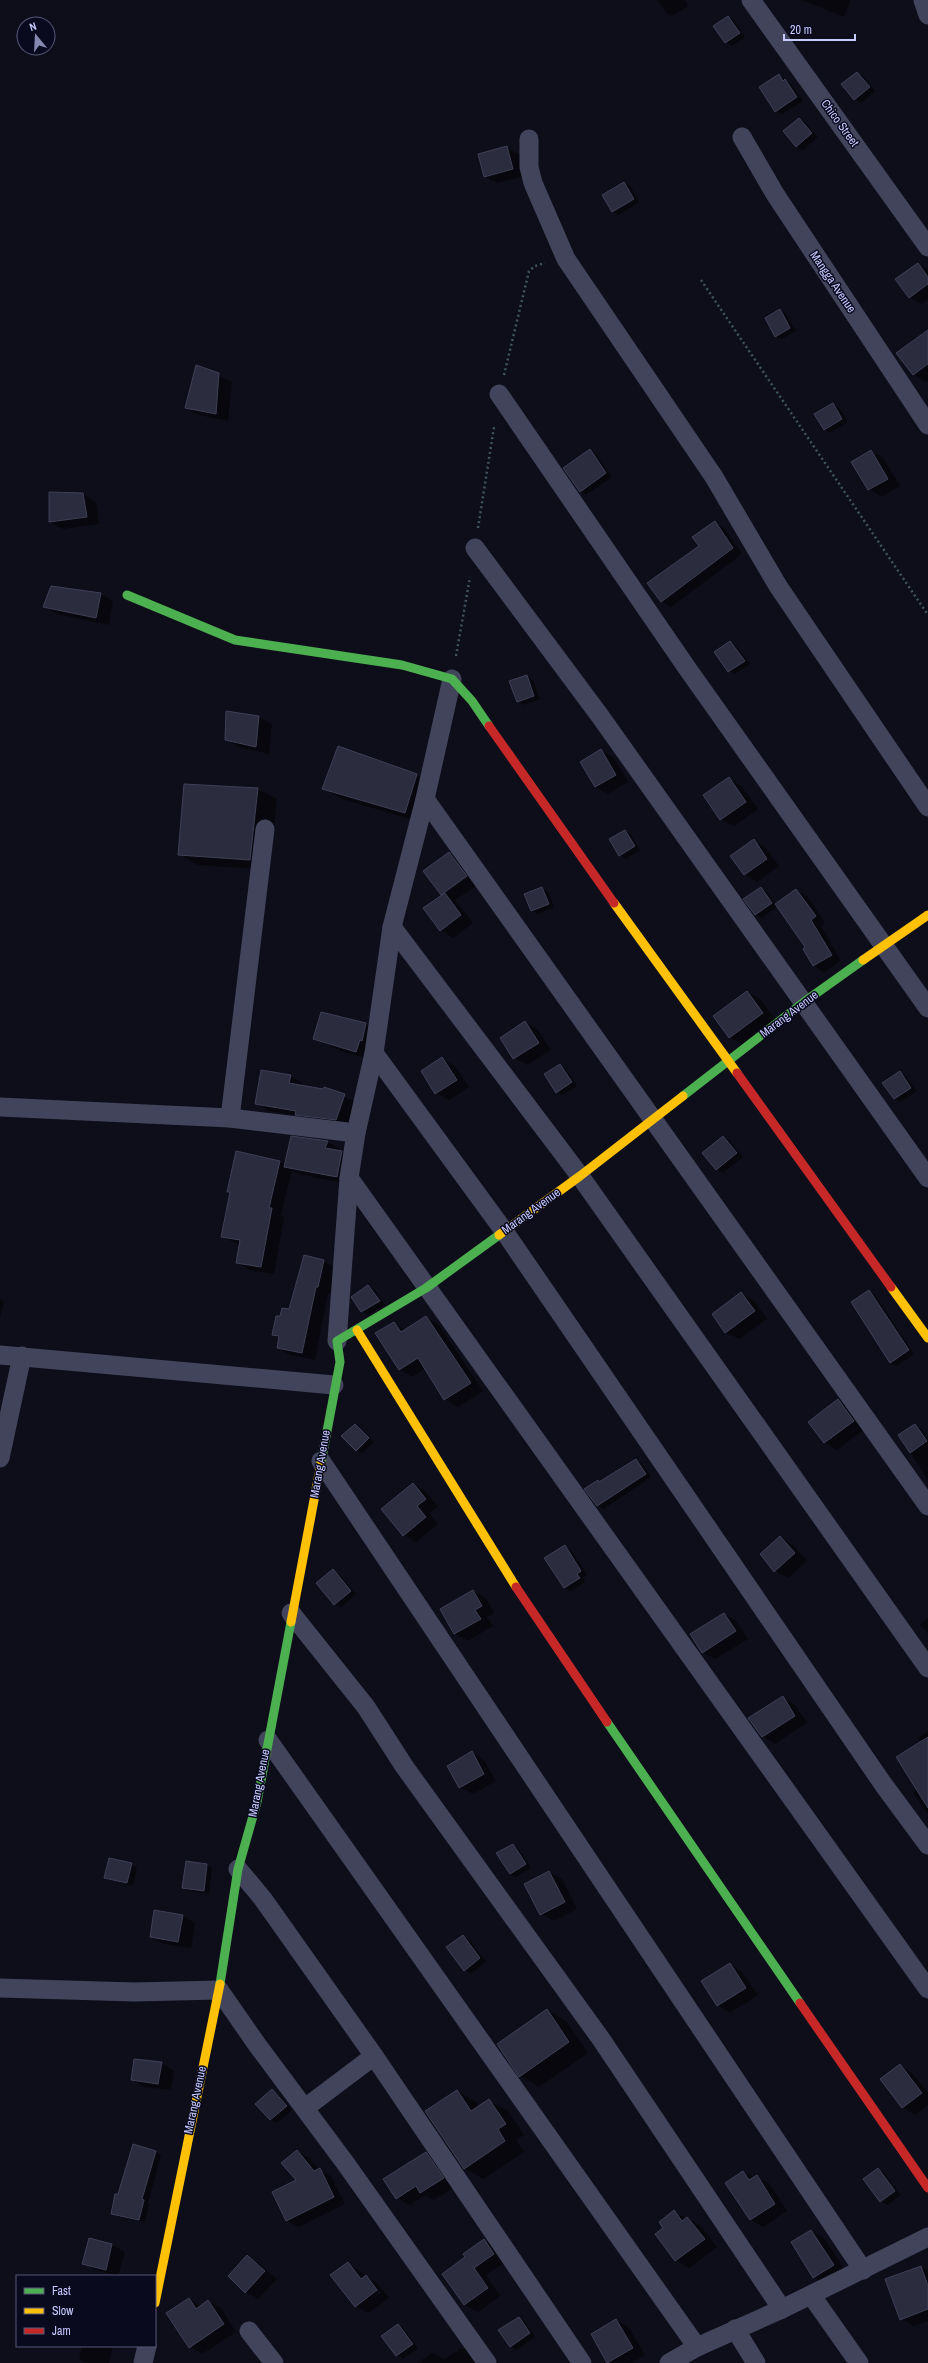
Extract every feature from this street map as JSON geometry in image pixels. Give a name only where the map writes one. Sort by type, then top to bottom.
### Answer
[{"type":"street","name":"Chico Street","points":[[751,0],[928,247]]},
{"type":"street","points":[[922,0],[928,15]]},
{"type":"street","name":"Mangga Avenue","points":[[742,137],[775,194],[928,425]]},
{"type":"street","points":[[529,139],[529,167],[533,183],[566,259],[714,477],[778,586],[928,807]]},
{"type":"street","points":[[499,394],[687,668],[928,1008]]},
{"type":"street","points":[[475,548],[600,716],[928,1178]]},
{"type":"street","points":[[127,595],[161,607],[212,632],[235,640],[402,665],[452,679],[472,701],[548,812],[729,1060],[928,1338]]},
{"type":"street","points":[[337,1341],[349,1178],[356,1133],[374,1053],[392,927],[425,799],[452,679]]},
{"type":"street","points":[[425,799],[928,1506]]},
{"type":"street","points":[[230,1118],[265,829]]},
{"type":"street","name":"Marang Avenue","points":[[156,2298],[219,1990],[238,1869],[257,1802],[334,1385],[340,1362],[337,1341],[426,1288],[580,1176],[804,1002],[928,916]]},
{"type":"street","points":[[392,927],[580,1176],[928,1668]]},
{"type":"street","points":[[374,1053],[504,1231],[874,1771],[928,1845]]},
{"type":"street","points":[[0,1107],[230,1118],[356,1133]]},
{"type":"street","points":[[349,1178],[426,1288],[928,1989]]},
{"type":"street","points":[[357,1330],[513,1583],[644,1777],[928,2188]]},
{"type":"street","points":[[0,1355],[334,1385]]},
{"type":"street","points":[[0,1458],[22,1356]]},
{"type":"street","points":[[321,1461],[863,2270]]},
{"type":"street","points":[[291,1613],[366,1707],[404,1766],[601,2039],[782,2310]]},
{"type":"street","points":[[268,1740],[697,2347]]},
{"type":"street","points":[[238,1869],[263,1899],[374,2056],[582,2363]]},
{"type":"street","points":[[0,1988],[134,1992],[219,1990],[487,2363]]},
{"type":"street","points":[[305,2108],[374,2056]]},
{"type":"street","points":[[669,2363],[697,2347],[782,2310],[928,2237]]},
{"type":"street","points":[[811,2295],[859,2363]]},
{"type":"street","points":[[735,2330],[756,2363]]},
{"type":"street","points":[[249,2331],[274,2363]]},
{"type":"street","points":[[143,2363],[146,2347]]},
{"type":"path","points":[[452,679],[475,548],[499,394],[529,271],[535,266],[566,259]]},
{"type":"path","points":[[701,280],[928,615]]},
{"type":"building","points":[[728,16],[740,33],[725,43],[713,26]]},
{"type":"building","points":[[857,72],[870,87],[854,100],[841,84]]},
{"type":"building","points":[[779,74],[783,81],[785,79],[797,97],[775,112],[759,87]]},
{"type":"building","points":[[799,118],[812,133],[796,147],[783,131]]},
{"type":"building","points":[[507,146],[513,169],[484,177],[478,154]]},
{"type":"building","points":[[624,182],[634,199],[612,212],[602,195]]},
{"type":"building","points":[[918,263],[928,277],[928,284],[909,298],[895,279]]},
{"type":"building","points":[[780,309],[790,328],[775,337],[765,318]]},
{"type":"building","points":[[928,330],[928,364],[913,375],[896,353]]},
{"type":"building","points":[[196,365],[219,373],[216,414],[185,408]]},
{"type":"building","points":[[833,403],[842,419],[824,430],[814,414]]},
{"type":"building","points":[[590,449],[606,473],[580,492],[563,468]]},
{"type":"building","points":[[871,450],[888,479],[868,490],[851,462]]},
{"type":"building","points":[[49,492],[83,493],[87,517],[49,522]]},
{"type":"building","points":[[715,521],[733,548],[661,602],[647,583],[699,546],[692,537]]},
{"type":"building","points":[[51,586],[101,593],[96,618],[43,607]]},
{"type":"building","points":[[730,641],[745,661],[728,672],[714,652]]},
{"type":"building","points":[[527,675],[534,696],[517,702],[509,681]]},
{"type":"building","points":[[226,711],[259,716],[256,747],[225,740]]},
{"type":"building","points":[[338,746],[417,774],[405,813],[322,789]]},
{"type":"building","points":[[601,749],[616,775],[595,787],[580,762]]},
{"type":"building","points":[[729,777],[746,802],[720,820],[703,795]]},
{"type":"building","points":[[184,784],[258,788],[250,860],[178,855]]},
{"type":"building","points":[[625,830],[635,846],[619,856],[609,839]]},
{"type":"building","points":[[754,839],[767,859],[744,875],[730,856]]},
{"type":"building","points":[[449,852],[467,876],[441,895],[423,871]]},
{"type":"building","points":[[542,887],[549,904],[531,911],[524,894]]},
{"type":"building","points":[[761,887],[772,903],[755,915],[743,899]]},
{"type":"building","points":[[796,889],[816,916],[811,920],[832,955],[813,966],[803,949],[805,947],[775,904]]},
{"type":"building","points":[[445,893],[461,915],[440,931],[423,908]]},
{"type":"building","points":[[747,991],[763,1013],[729,1038],[713,1016]]},
{"type":"building","points":[[321,1012],[366,1023],[362,1041],[360,1040],[356,1052],[313,1039]]},
{"type":"building","points":[[525,1021],[539,1043],[513,1059],[500,1038]]},
{"type":"building","points":[[442,1057],[457,1080],[435,1094],[421,1071]]},
{"type":"building","points":[[560,1064],[572,1082],[556,1093],[544,1074]]},
{"type":"building","points":[[261,1070],[291,1075],[289,1083],[323,1089],[324,1087],[345,1094],[336,1120],[295,1115],[296,1111],[255,1104]]},
{"type":"building","points":[[900,1071],[911,1088],[894,1099],[882,1083]]},
{"type":"building","points":[[291,1136],[328,1141],[325,1148],[342,1151],[337,1177],[284,1167]]},
{"type":"building","points":[[723,1136],[737,1153],[716,1170],[702,1153]]},
{"type":"building","points":[[236,1151],[280,1161],[269,1208],[272,1208],[261,1267],[236,1263],[240,1240],[221,1237],[230,1192],[227,1192]]},
{"type":"building","points":[[304,1255],[324,1260],[318,1287],[316,1287],[302,1353],[277,1348],[279,1336],[272,1335],[276,1316],[280,1316],[282,1308],[289,1309]]},
{"type":"building","points":[[368,1285],[380,1301],[361,1312],[351,1297]]},
{"type":"building","points":[[869,1290],[909,1350],[890,1363],[851,1302]]},
{"type":"building","points":[[741,1292],[755,1311],[725,1333],[712,1314]]},
{"type":"building","points":[[426,1316],[471,1383],[444,1400],[418,1358],[399,1370],[375,1333],[394,1322],[401,1332]]},
{"type":"building","points":[[838,1399],[854,1421],[824,1443],[808,1422]]},
{"type":"building","points":[[355,1424],[369,1438],[356,1451],[341,1436]]},
{"type":"building","points":[[915,1424],[927,1441],[910,1453],[898,1435]]},
{"type":"building","points":[[636,1459],[646,1474],[597,1506],[584,1489],[598,1480],[599,1482]]},
{"type":"building","points":[[413,1483],[426,1499],[417,1506],[426,1517],[403,1536],[381,1509]]},
{"type":"building","points":[[780,1536],[795,1553],[774,1572],[760,1554]]},
{"type":"building","points":[[565,1545],[581,1571],[577,1574],[580,1578],[564,1588],[544,1558]]},
{"type":"building","points":[[333,1569],[351,1591],[334,1605],[316,1583]]},
{"type":"building","points":[[473,1590],[482,1606],[475,1610],[481,1619],[454,1634],[440,1609]]},
{"type":"building","points":[[724,1613],[736,1631],[702,1653],[690,1634]]},
{"type":"building","points":[[783,1696],[795,1716],[762,1737],[748,1718]]},
{"type":"building","points":[[928,1737],[928,1808],[896,1757]]},
{"type":"building","points":[[472,1751],[484,1774],[459,1788],[447,1766]]},
{"type":"building","points":[[513,1844],[526,1864],[510,1874],[496,1853]]},
{"type":"building","points":[[109,1858],[132,1863],[127,1883],[104,1878]]},
{"type":"building","points":[[186,1861],[207,1864],[204,1891],[182,1888]]},
{"type":"building","points":[[549,1871],[565,1902],[540,1915],[524,1884]]},
{"type":"building","points":[[154,1910],[183,1915],[178,1942],[150,1937]]},
{"type":"building","points":[[463,1935],[480,1958],[464,1971],[446,1947]]},
{"type":"building","points":[[730,1963],[746,1988],[717,2006],[701,1981]]},
{"type":"building","points":[[547,2009],[569,2042],[519,2077],[497,2044]]},
{"type":"building","points":[[134,2059],[162,2062],[158,2084],[131,2080]]},
{"type":"building","points":[[900,2064],[922,2093],[902,2108],[880,2079]]},
{"type":"building","points":[[272,2089],[287,2106],[270,2120],[255,2104]]},
{"type":"building","points":[[457,2090],[471,2111],[489,2099],[506,2124],[498,2129],[505,2141],[464,2169],[425,2111]]},
{"type":"building","points":[[133,2144],[156,2151],[142,2199],[144,2200],[139,2220],[111,2214],[115,2194],[118,2194]]},
{"type":"building","points":[[297,2150],[314,2171],[320,2168],[334,2197],[286,2221],[272,2192],[296,2180],[281,2163]]},
{"type":"building","points":[[426,2152],[444,2178],[420,2193],[416,2186],[396,2199],[383,2179]]},
{"type":"building","points":[[878,2168],[895,2191],[880,2202],[863,2179]]},
{"type":"building","points":[[743,2171],[749,2180],[757,2175],[775,2204],[750,2220],[725,2183]]},
{"type":"building","points":[[674,2210],[682,2221],[687,2217],[705,2239],[675,2261],[655,2234],[663,2228],[659,2222]]},
{"type":"building","points":[[811,2230],[834,2265],[813,2278],[791,2242]]},
{"type":"building","points":[[89,2238],[112,2244],[106,2270],[82,2264]]},
{"type":"building","points":[[484,2239],[494,2254],[474,2268],[488,2288],[464,2305],[442,2274],[465,2257],[463,2254]]},
{"type":"building","points":[[247,2255],[265,2271],[245,2293],[228,2276]]},
{"type":"building","points":[[348,2262],[361,2279],[366,2275],[377,2290],[355,2307],[330,2275]]},
{"type":"building","points":[[921,2266],[928,2286],[928,2309],[900,2320],[885,2279]]},
{"type":"building","points":[[189,2298],[196,2309],[208,2300],[224,2324],[189,2348],[166,2313]]},
{"type":"building","points":[[519,2317],[530,2333],[510,2347],[498,2330]]},
{"type":"building","points":[[616,2319],[633,2348],[607,2363],[591,2334]]},
{"type":"building","points":[[398,2324],[413,2344],[396,2356],[381,2336]]},
{"type":"traffic: fast","points":[[127,595],[235,640],[402,665],[452,679],[472,701],[489,726]]},
{"type":"traffic: fast","points":[[683,1096],[804,1002],[863,960]]},
{"type":"traffic: fast","points":[[321,1463],[340,1362],[337,1341],[426,1288],[499,1235]]},
{"type":"traffic: fast","points":[[220,1984],[238,1869],[257,1802],[291,1622]]},
{"type":"traffic: fast","points":[[607,1722],[800,2003]]},
{"type":"traffic: slow","points":[[614,903],[737,1073]]},
{"type":"traffic: slow","points":[[863,960],[928,915]]},
{"type":"traffic: slow","points":[[499,1235],[580,1176],[683,1096]]},
{"type":"traffic: slow","points":[[891,1287],[928,1338]]},
{"type":"traffic: slow","points":[[357,1330],[516,1587]]},
{"type":"traffic: slow","points":[[291,1622],[321,1463]]},
{"type":"traffic: slow","points":[[156,2298],[220,1984]]},
{"type":"traffic: jam","points":[[489,726],[614,903]]},
{"type":"traffic: jam","points":[[737,1073],[891,1287]]},
{"type":"traffic: jam","points":[[516,1587],[607,1722]]},
{"type":"traffic: jam","points":[[800,2003],[928,2188]]}]
